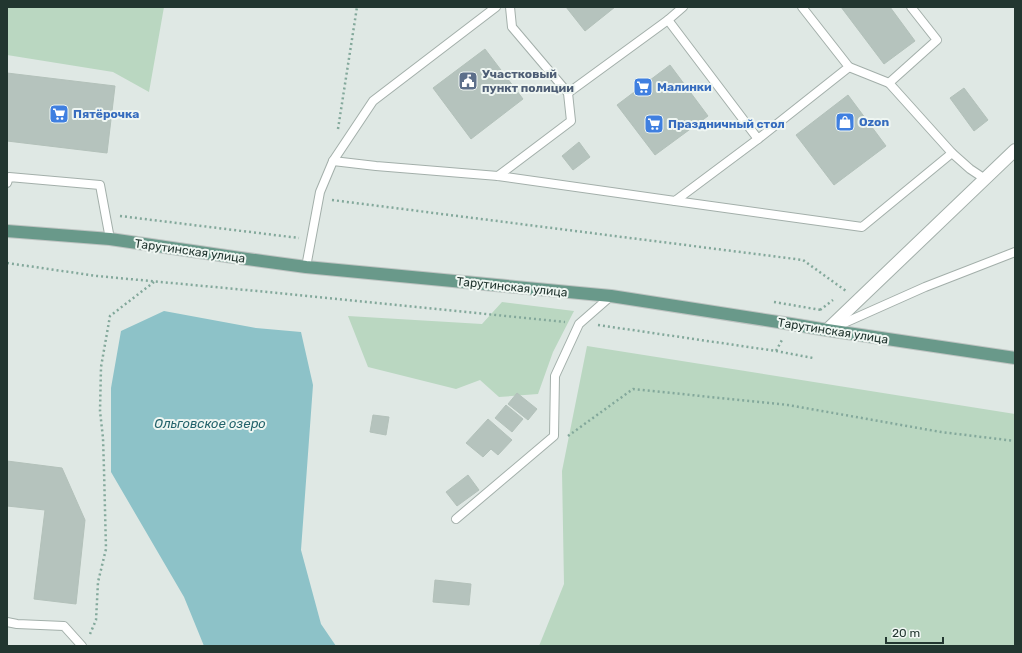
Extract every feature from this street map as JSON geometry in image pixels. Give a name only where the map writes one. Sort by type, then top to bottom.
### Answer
[{"type":"main road","name":"Тарутинская улица","points":[[7,231],[110,239],[306,266],[611,296],[1015,358]]},
{"type":"street","points":[[827,330],[1015,150]]},
{"type":"lane","points":[[306,266],[320,192],[333,161],[373,101],[496,7]]},
{"type":"lane","points":[[498,176],[571,121],[568,93],[512,27],[510,7]]},
{"type":"lane","points":[[568,93],[668,20],[683,7]]},
{"type":"lane","points":[[802,7],[849,67],[889,83],[952,153],[970,169],[985,179]]},
{"type":"lane","points":[[889,83],[937,40],[911,7]]},
{"type":"lane","points":[[668,20],[758,139]]},
{"type":"lane","points":[[675,201],[758,139],[849,67]]},
{"type":"lane","points":[[333,161],[498,176],[862,227],[952,153]]},
{"type":"lane","points":[[7,183],[9,177],[100,185],[110,239]]},
{"type":"lane","points":[[827,330],[925,287],[1015,252]]},
{"type":"lane","points":[[456,519],[554,436],[555,376],[579,324],[611,296]]},
{"type":"lane","points":[[7,622],[17,624],[64,626],[85,643]]},
{"type":"path","points":[[338,130],[357,7]]},
{"type":"path","points":[[319,198],[803,260],[846,291],[841,295]]},
{"type":"path","points":[[105,215],[311,239]]},
{"type":"path","points":[[7,263],[97,276],[592,325],[813,358]]},
{"type":"path","points":[[85,643],[96,620],[98,582],[106,549],[103,438],[100,411],[101,367],[110,316],[154,282]]},
{"type":"path","points":[[820,310],[836,298]]},
{"type":"path","points":[[774,302],[844,314]]},
{"type":"path","points":[[776,352],[802,307]]},
{"type":"path","points":[[568,436],[633,389],[788,405],[941,432],[1015,441]]},
{"type":"green space","points":[[7,7],[164,7],[149,92],[113,72],[7,55]]},
{"type":"green space","points":[[502,302],[574,311],[553,352],[538,394],[499,397],[480,380],[456,389],[368,367],[348,316],[482,324]]},
{"type":"green space","points":[[587,346],[1015,414],[1015,646],[539,646],[564,584],[562,471]]},
{"type":"water","name":"Ольговское озеро","points":[[164,311],[256,328],[301,332],[313,385],[301,550],[321,624],[336,646],[204,646],[184,597],[111,472],[111,388],[121,331]]},
{"type":"building","points":[[566,7],[615,7],[585,31]]},
{"type":"building","points":[[841,7],[890,7],[915,41],[884,64]]},
{"type":"building","points":[[485,49],[523,99],[471,139],[433,88]]},
{"type":"building","points":[[670,65],[708,116],[655,155],[617,105]]},
{"type":"building","name":"Пятёрочка","points":[[7,73],[115,86],[107,153],[7,141]]},
{"type":"building","points":[[964,88],[988,120],[974,131],[950,98]]},
{"type":"building","points":[[848,95],[886,146],[834,185],[796,135]]},
{"type":"building","points":[[579,142],[590,157],[573,170],[562,156]]},
{"type":"building","points":[[517,393],[537,409],[528,420],[508,404]]},
{"type":"building","points":[[506,405],[523,419],[512,432],[495,418]]},
{"type":"building","points":[[373,415],[389,417],[386,435],[370,432]]},
{"type":"building","points":[[488,419],[512,440],[498,455],[491,449],[483,457],[466,443]]},
{"type":"building","points":[[7,461],[62,468],[85,520],[76,604],[34,599],[45,510],[7,506]]},
{"type":"building","points":[[468,475],[479,490],[457,506],[446,492]]},
{"type":"building","points":[[435,580],[471,584],[469,605],[433,602]]},
{"type":"place","name":"Участковый пункт полиции","points":[[468,81]]},
{"type":"place","name":"Малинки","points":[[643,87]]},
{"type":"place","name":"Пятёрочка","points":[[59,114]]},
{"type":"place","name":"Ozon","points":[[845,122]]},
{"type":"place","name":"Праздничный стол","points":[[654,124]]}]
